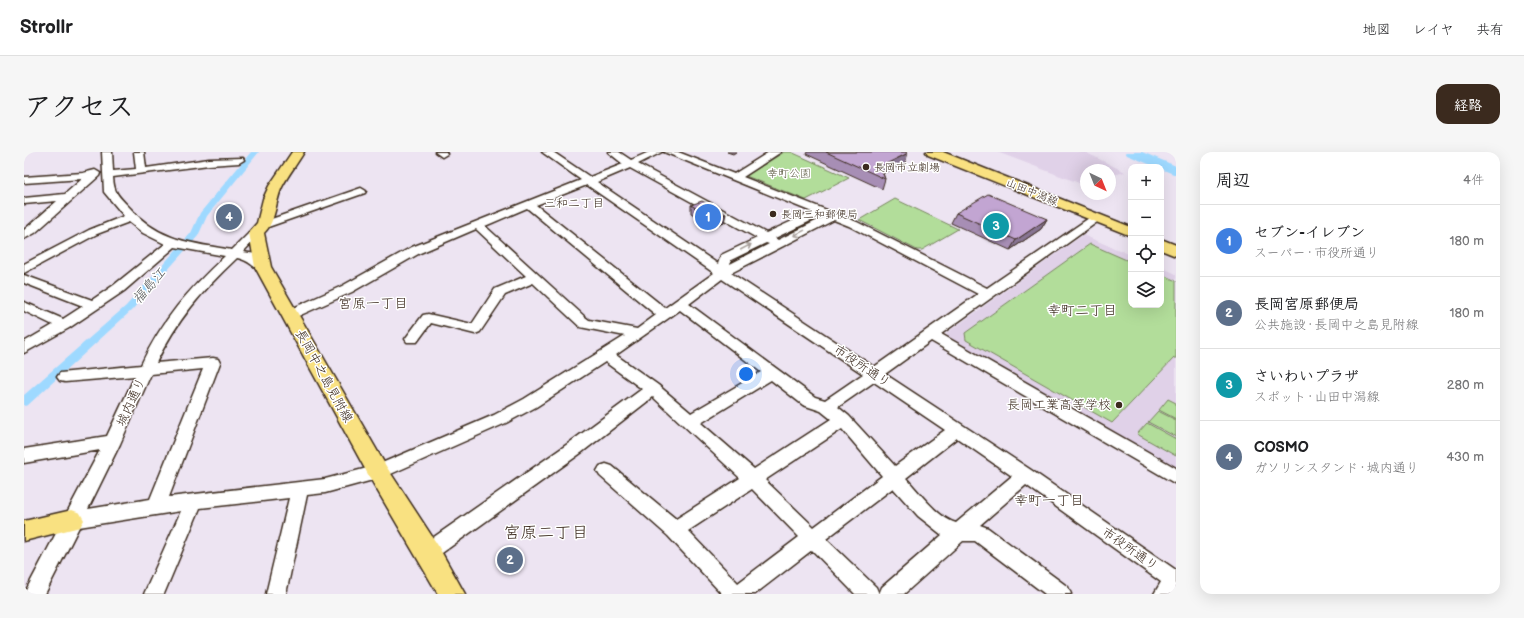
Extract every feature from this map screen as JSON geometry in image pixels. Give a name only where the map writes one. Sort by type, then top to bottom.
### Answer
[{"type":"main road","name":"長岡中之島見附線","points":[[298,152],[276,186],[260,228],[259,251],[263,267],[378,472],[428,552],[452,594]]},
{"type":"main road","name":"山田中潟線","points":[[932,152],[1128,231]]},
{"type":"main road","points":[[1164,245],[1176,251]]},
{"type":"main road","points":[[24,531],[72,520]]},
{"type":"street","points":[[107,152],[109,192],[131,217],[153,235],[175,244],[252,257],[263,267]]},
{"type":"street","points":[[139,152],[141,171]]},
{"type":"street","name":"市役所通り","points":[[547,152],[722,273],[1025,475],[1173,584]]},
{"type":"street","points":[[612,152],[630,164],[777,244]]},
{"type":"street","points":[[289,315],[347,289],[416,250],[589,180],[599,178],[657,152]]},
{"type":"street","points":[[669,152],[853,224],[988,294]]},
{"type":"street","points":[[734,178],[776,152]]},
{"type":"street","points":[[24,180],[141,171],[209,162],[239,160]]},
{"type":"street","points":[[24,236],[95,174]]},
{"type":"street","points":[[260,228],[361,191]]},
{"type":"street","points":[[24,201],[68,197]]},
{"type":"street","points":[[528,204],[665,315]]},
{"type":"street","points":[[722,273],[725,258],[822,211]]},
{"type":"street","points":[[72,520],[156,506],[325,486],[378,472],[500,419],[606,356],[639,334],[722,273],[834,216]]},
{"type":"street","points":[[24,269],[93,232],[131,217]]},
{"type":"street","points":[[827,407],[1096,218]]},
{"type":"street","points":[[24,223],[42,221]]},
{"type":"street","points":[[478,225],[533,278],[585,324],[639,334]]},
{"type":"street","name":"城内通り","points":[[34,594],[112,442],[146,370],[176,314],[215,270],[260,228]]},
{"type":"street","points":[[24,348],[64,325],[119,288],[175,244]]},
{"type":"street","points":[[412,339],[428,318],[475,329],[500,292],[533,278]]},
{"type":"street","points":[[24,279],[93,305]]},
{"type":"street","points":[[680,304],[809,401],[827,407],[843,420],[929,514],[945,528],[960,533],[971,531],[982,534],[1062,594]]},
{"type":"street","points":[[24,306],[64,325]]},
{"type":"street","points":[[930,334],[1176,477]]},
{"type":"street","points":[[606,356],[653,389],[753,479],[812,539],[870,594]]},
{"type":"street","points":[[65,377],[213,363],[214,366],[156,506]]},
{"type":"street","points":[[689,422],[770,373]]},
{"type":"street","points":[[428,552],[575,448],[653,389]]},
{"type":"street","points":[[675,530],[843,420]]},
{"type":"street","points":[[739,594],[956,430]]},
{"type":"street","points":[[24,456],[112,442]]},
{"type":"street","points":[[606,471],[675,530],[735,594]]},
{"type":"street","points":[[889,594],[1025,475]]},
{"type":"street","points":[[276,594],[300,489]]},
{"type":"street","points":[[154,594],[194,501]]},
{"type":"shaded area","points":[[997,152],[1085,152],[1109,164],[1080,164],[1079,183]]},
{"type":"shaded area","points":[[1116,168],[1125,172],[1116,174]]},
{"type":"shaded area","name":"長岡工業高等学校","points":[[1083,235],[1128,254],[1128,308],[1164,308],[1164,268],[1176,274],[1176,471],[948,339],[947,333]]},
{"type":"green space","name":"幸町公園","points":[[784,152],[791,152],[849,178],[806,200],[746,176]]},
{"type":"green space","points":[[895,199],[958,229],[922,250],[917,250],[859,220]]},
{"type":"green space","name":"長岡工業高等学校","points":[[1090,244],[1128,261],[1128,308],[1164,308],[1164,275],[1176,281],[1176,358],[1174,358],[1112,423],[966,340],[965,333]]},
{"type":"green space","points":[[1168,399],[1176,403],[1176,419],[1159,410]]},
{"type":"green space","points":[[1158,411],[1176,420],[1176,437],[1148,422]]},
{"type":"green space","points":[[1147,423],[1176,439],[1176,456],[1137,434]]},
{"type":"building","points":[[826,152],[908,153],[880,167],[885,179]]},
{"type":"building","points":[[988,194],[1047,219],[1016,240],[956,213]]},
{"type":"building","points":[[702,201],[726,214],[713,219],[691,205]]},
{"type":"waterway","name":"福島江","points":[[24,402],[129,308],[195,234],[203,215],[255,152]]},
{"type":"waterway","points":[[1131,152],[1176,171]]},
{"type":"place","name":"長岡市立劇場","points":[[866,167]]},
{"type":"place","name":"長岡三和郵便局","points":[[773,214]]},
{"type":"place","name":"COSMO","points":[[229,217]]},
{"type":"place","name":"セブン-イレブン","points":[[708,217]]},
{"type":"place","name":"さいわいプラザ","points":[[996,226]]},
{"type":"place","name":"長岡工業高等学校","points":[[1119,405]]},
{"type":"place","name":"長岡宮原郵便局","points":[[510,560]]},
{"type":"district","name":"三和二丁目","points":[[574,203]]},
{"type":"district","name":"宮原一丁目","points":[[373,303]]},
{"type":"district","name":"幸町二丁目","points":[[1082,310]]},
{"type":"district","name":"幸町一丁目","points":[[1049,500]]},
{"type":"district","name":"宮原二丁目","points":[[546,533]]}]
